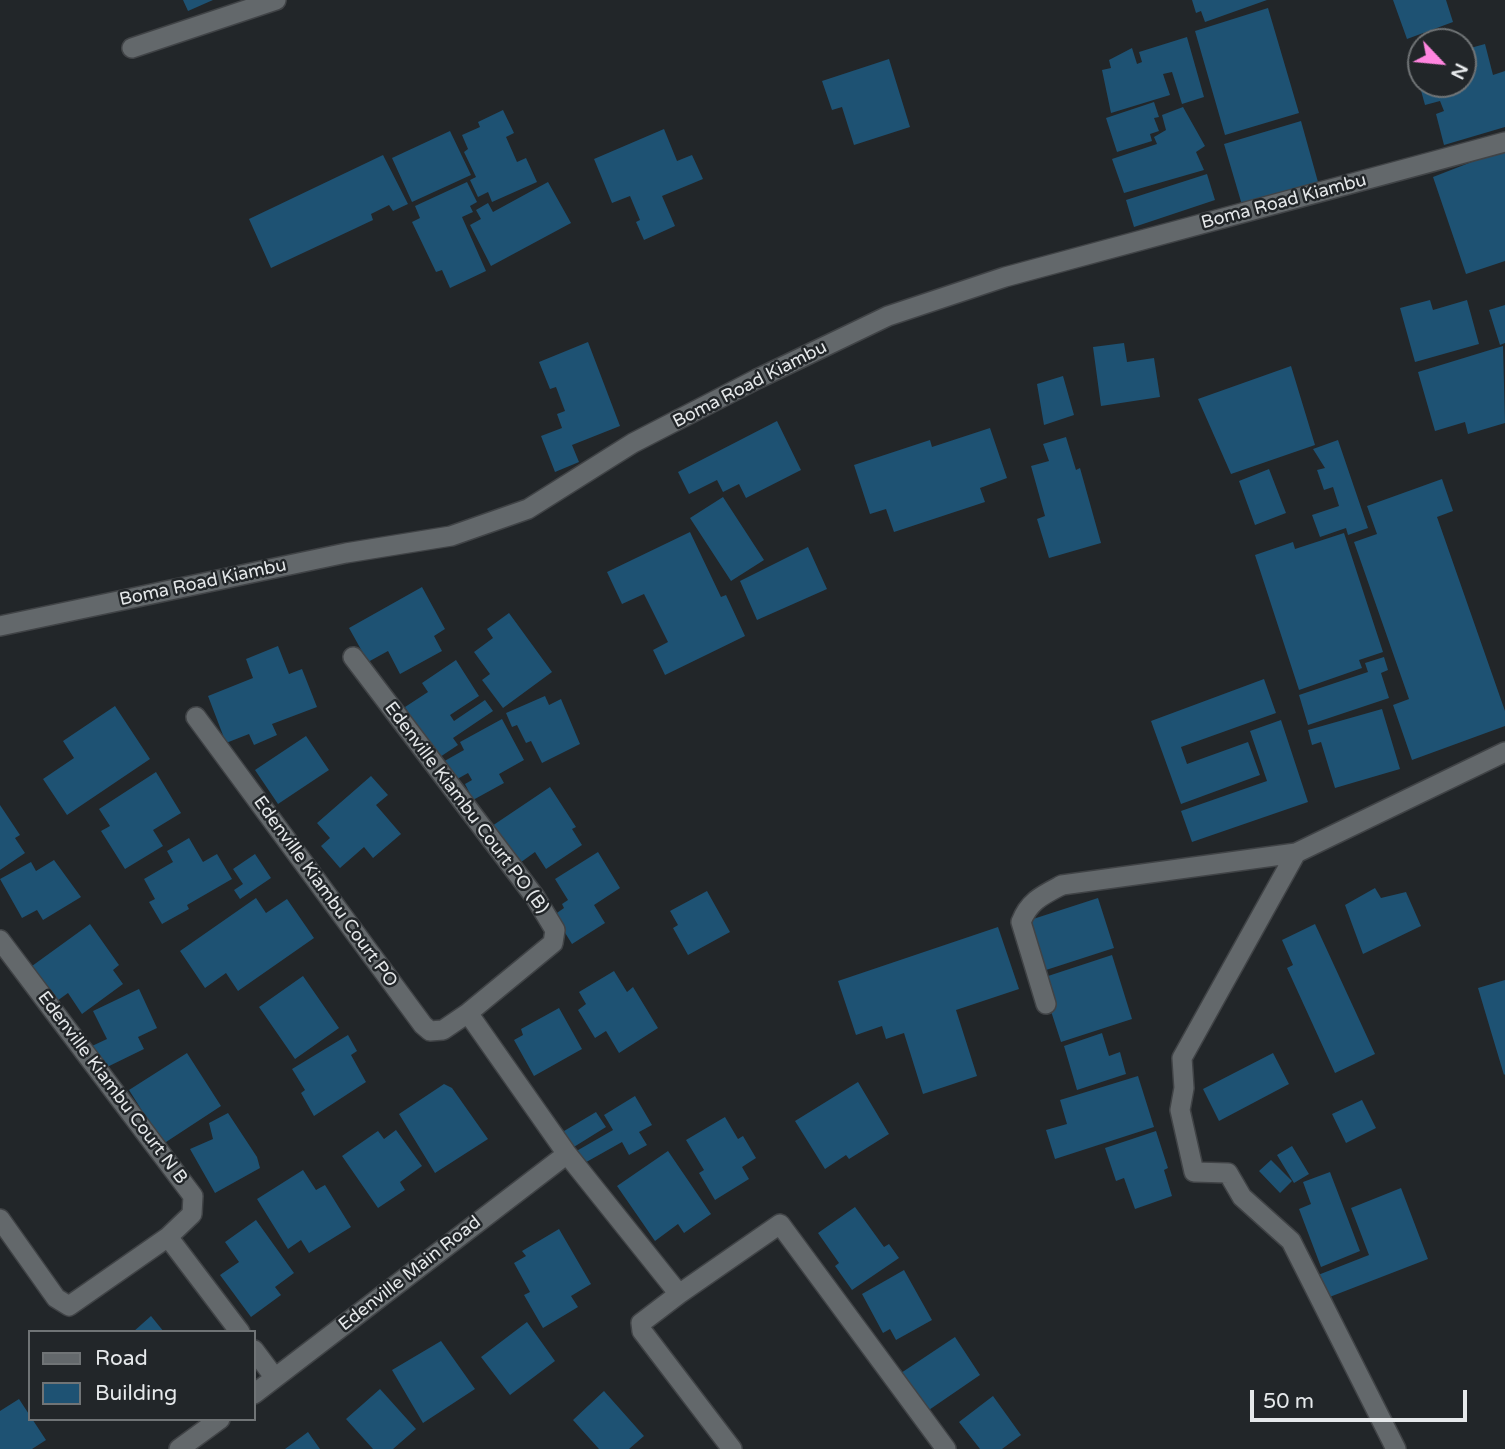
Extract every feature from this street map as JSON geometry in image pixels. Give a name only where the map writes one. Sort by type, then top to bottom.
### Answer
[{"type":"street","points":[[132,48],[276,0]]},
{"type":"street","name":"Boma Road Kiambu","points":[[0,626],[346,553],[451,536],[528,509],[633,443],[888,316],[1005,277],[1505,142]]},
{"type":"street","name":"Edenville Kiambu Court PO (B)","points":[[353,657],[535,897],[555,930],[553,943],[468,1013]]},
{"type":"street","name":"Edenville Kiambu Court PO","points":[[196,717],[423,1025],[430,1031],[443,1030],[468,1013]]},
{"type":"street","points":[[1046,1004],[1021,922],[1026,910],[1037,897],[1062,885],[1296,853],[1505,752]]},
{"type":"street","points":[[1296,853],[1182,1058],[1184,1088],[1180,1110],[1194,1172],[1228,1173],[1242,1197],[1291,1241],[1396,1449]]},
{"type":"street","name":"Edenville Kiambu Court N B","points":[[0,940],[193,1195],[192,1214],[168,1237],[69,1306],[56,1298],[0,1219]]},
{"type":"street","points":[[468,1013],[567,1154],[678,1294]]},
{"type":"street","name":"Edenville Main Road","points":[[256,1392],[567,1154]]},
{"type":"street","points":[[732,1449],[641,1327],[641,1323],[678,1294],[780,1224],[946,1449]]},
{"type":"street","points":[[168,1237],[238,1330]]},
{"type":"street","points":[[256,1353],[275,1378]]},
{"type":"street","points":[[179,1449],[216,1421]]},
{"type":"building","points":[[183,0],[213,0],[188,11]]},
{"type":"building","points":[[1192,0],[1267,0],[1205,22],[1201,11],[1196,13]]},
{"type":"building","points":[[1393,0],[1446,0],[1453,22],[1437,28],[1407,28],[1407,39]]},
{"type":"building","points":[[1268,8],[1299,113],[1225,135],[1195,31]]},
{"type":"building","points":[[1187,37],[1204,97],[1182,104],[1172,72],[1163,74],[1170,95],[1111,113],[1102,70],[1111,68],[1109,60],[1132,48],[1137,64],[1142,62],[1139,52]]},
{"type":"building","points":[[1485,44],[1493,75],[1505,71],[1505,127],[1444,145],[1436,114],[1444,111],[1440,101],[1425,105],[1423,98],[1477,98],[1477,46]]},
{"type":"building","points":[[889,59],[910,127],[854,145],[842,107],[832,110],[822,81]]},
{"type":"building","points":[[1154,102],[1159,117],[1154,118],[1159,131],[1150,134],[1152,141],[1117,152],[1106,118]]},
{"type":"building","points":[[1183,107],[1205,146],[1196,152],[1204,170],[1124,193],[1112,159],[1157,144],[1154,137],[1166,130],[1162,115]]},
{"type":"building","points":[[503,110],[514,133],[506,137],[517,162],[526,158],[537,182],[492,202],[488,192],[478,197],[470,180],[476,177],[464,152],[468,149],[462,135],[480,127],[478,122]]},
{"type":"building","points":[[1301,121],[1318,182],[1242,205],[1224,144]]},
{"type":"building","points":[[664,129],[677,161],[692,155],[703,179],[662,196],[675,226],[644,240],[636,222],[640,220],[630,196],[612,203],[594,159]]},
{"type":"building","points":[[450,131],[471,175],[412,202],[392,158]]},
{"type":"building","points":[[1505,149],[1505,261],[1466,274],[1433,177]]},
{"type":"building","points":[[383,155],[408,204],[393,211],[389,205],[371,214],[373,220],[271,268],[249,219]]},
{"type":"building","points":[[1207,174],[1215,200],[1134,227],[1126,200]]},
{"type":"building","points":[[467,182],[477,202],[470,206],[473,212],[462,217],[486,271],[450,288],[442,270],[436,272],[412,222],[420,218],[415,206]]},
{"type":"building","points":[[548,182],[571,223],[491,266],[470,225],[481,219],[476,210],[488,203],[493,212]]},
{"type":"building","points":[[1430,300],[1433,310],[1467,300],[1479,344],[1415,362],[1400,308]]},
{"type":"building","points":[[1505,305],[1505,343],[1500,345],[1489,310]]},
{"type":"building","points":[[588,342],[620,426],[572,445],[579,462],[555,472],[541,436],[562,428],[557,414],[565,411],[556,387],[550,389],[539,362]]},
{"type":"building","points":[[1124,343],[1127,362],[1154,358],[1160,397],[1101,406],[1093,347]]},
{"type":"building","points":[[1503,346],[1505,423],[1468,434],[1465,422],[1435,431],[1418,372]]},
{"type":"building","points":[[1291,366],[1315,445],[1231,474],[1198,399]]},
{"type":"building","points":[[1063,376],[1074,415],[1044,425],[1037,384]]},
{"type":"building","points":[[777,421],[801,470],[746,498],[739,484],[723,492],[717,480],[689,494],[678,472]]},
{"type":"building","points":[[990,428],[1007,478],[980,488],[985,502],[894,532],[886,509],[870,514],[854,465],[930,440],[932,447]]},
{"type":"building","points":[[1066,437],[1076,470],[1080,468],[1101,543],[1049,558],[1037,519],[1045,516],[1031,466],[1049,461],[1043,444]]},
{"type":"building","points":[[1338,440],[1368,528],[1348,535],[1346,528],[1320,537],[1312,515],[1339,506],[1333,487],[1324,490],[1317,470],[1325,468],[1313,449]]},
{"type":"building","points":[[1269,469],[1286,513],[1255,525],[1239,481]]},
{"type":"building","points":[[1442,479],[1453,511],[1437,517],[1505,711],[1505,726],[1412,760],[1393,705],[1409,699],[1354,542],[1377,534],[1367,506]]},
{"type":"building","points":[[723,497],[764,560],[731,581],[690,518]]},
{"type":"building","points":[[690,532],[721,597],[726,595],[745,636],[665,675],[653,650],[668,642],[644,594],[622,604],[607,572]]},
{"type":"building","points":[[1344,533],[1383,652],[1359,660],[1362,668],[1299,690],[1255,555],[1293,542],[1295,549]]},
{"type":"building","points":[[808,547],[827,589],[757,620],[740,581]]},
{"type":"building","points":[[422,587],[445,629],[434,636],[442,651],[400,674],[388,651],[368,662],[349,628]]},
{"type":"building","points":[[509,613],[552,672],[503,708],[482,680],[490,674],[474,652],[493,638],[487,629]]},
{"type":"building","points":[[278,646],[289,674],[302,669],[317,707],[272,724],[277,735],[254,745],[249,734],[226,743],[208,696],[253,678],[246,659]]},
{"type":"building","points":[[1384,657],[1388,670],[1381,673],[1389,698],[1308,725],[1299,695],[1368,672],[1365,663]]},
{"type":"building","points":[[456,660],[479,696],[450,715],[454,721],[485,700],[493,711],[453,738],[458,745],[434,761],[413,728],[417,726],[405,707],[428,692],[422,683]]},
{"type":"building","points":[[1264,679],[1276,713],[1181,747],[1187,764],[1248,742],[1260,775],[1181,804],[1151,721]]},
{"type":"building","points":[[545,696],[549,705],[561,699],[580,744],[542,763],[531,741],[526,743],[517,725],[512,727],[506,713]]},
{"type":"building","points":[[115,706],[150,759],[67,815],[43,779],[74,758],[63,741]]},
{"type":"building","points":[[1382,709],[1400,769],[1335,788],[1321,742],[1312,745],[1308,730]]},
{"type":"building","points":[[502,719],[524,760],[499,774],[504,783],[473,800],[465,784],[472,780],[468,773],[452,782],[441,763],[464,750],[460,742]]},
{"type":"building","points":[[1281,720],[1308,802],[1192,842],[1181,811],[1267,781],[1250,731]]},
{"type":"building","points":[[306,736],[329,770],[278,804],[255,770]]},
{"type":"building","points":[[156,772],[181,813],[153,830],[163,846],[125,869],[101,831],[110,826],[99,809]]},
{"type":"building","points":[[371,776],[388,795],[376,805],[401,834],[373,858],[364,847],[340,868],[321,846],[330,838],[317,823]]},
{"type":"building","points":[[550,787],[576,827],[572,829],[582,845],[546,869],[535,852],[517,865],[492,826]]},
{"type":"building","points":[[0,805],[20,835],[15,838],[25,853],[0,870]]},
{"type":"building","points":[[189,838],[203,862],[217,854],[232,879],[187,905],[189,909],[162,924],[149,902],[155,899],[144,879],[173,862],[167,851]]},
{"type":"building","points":[[598,852],[620,888],[594,905],[605,923],[572,944],[554,915],[564,908],[562,904],[568,900],[555,879]]},
{"type":"building","points":[[255,854],[271,878],[240,899],[234,890],[243,884],[233,869]]},
{"type":"building","points":[[54,860],[81,897],[43,920],[37,910],[22,918],[0,879],[31,862],[36,871]]},
{"type":"building","points":[[1375,888],[1381,898],[1406,892],[1421,926],[1363,954],[1345,905]]},
{"type":"building","points":[[707,891],[730,932],[688,955],[673,928],[678,925],[670,911]]},
{"type":"building","points":[[256,898],[266,913],[287,899],[314,938],[238,991],[226,973],[205,988],[180,951]]},
{"type":"building","points":[[1098,898],[1114,948],[1046,970],[1030,920]]},
{"type":"building","points":[[90,924],[119,965],[113,970],[123,984],[82,1014],[68,993],[57,1001],[32,966]]},
{"type":"building","points":[[1315,924],[1375,1054],[1335,1073],[1287,968],[1293,965],[1282,940]]},
{"type":"building","points":[[998,927],[1019,989],[956,1010],[977,1076],[923,1094],[904,1033],[886,1039],[882,1026],[856,1035],[838,981]]},
{"type":"building","points":[[1112,955],[1132,1019],[1061,1042],[1049,1005],[1045,977]]},
{"type":"building","points":[[614,971],[627,992],[633,987],[658,1028],[619,1053],[606,1031],[595,1038],[578,1010],[586,1004],[579,992]]},
{"type":"building","points":[[303,976],[339,1028],[295,1059],[259,1007]]},
{"type":"building","points":[[1505,980],[1505,1074],[1504,1075],[1478,988]]},
{"type":"building","points":[[139,989],[157,1028],[138,1037],[144,1049],[103,1069],[92,1046],[107,1039],[93,1011]]},
{"type":"building","points":[[559,1008],[582,1049],[534,1076],[514,1040],[523,1035],[521,1029]]},
{"type":"building","points":[[1102,1033],[1109,1056],[1120,1052],[1126,1074],[1077,1090],[1064,1046]]},
{"type":"building","points":[[348,1035],[357,1051],[351,1055],[366,1082],[314,1116],[301,1093],[305,1090],[292,1069]]},
{"type":"building","points":[[187,1053],[221,1106],[163,1144],[129,1090]]},
{"type":"building","points":[[1273,1053],[1289,1084],[1219,1121],[1203,1089]]},
{"type":"building","points":[[1138,1076],[1154,1127],[1055,1159],[1046,1130],[1067,1124],[1060,1100]]},
{"type":"building","points":[[858,1082],[889,1134],[849,1159],[846,1155],[825,1169],[795,1121]]},
{"type":"building","points":[[444,1084],[452,1088],[488,1139],[435,1173],[399,1114]]},
{"type":"building","points":[[635,1096],[652,1125],[639,1132],[647,1145],[629,1155],[622,1142],[581,1165],[573,1153],[613,1130],[604,1115]]},
{"type":"building","points":[[1362,1100],[1376,1128],[1346,1143],[1332,1114]]},
{"type":"building","points":[[596,1112],[606,1127],[569,1150],[559,1134]]},
{"type":"building","points":[[228,1113],[257,1157],[260,1168],[215,1193],[190,1149],[213,1139],[209,1123]]},
{"type":"building","points":[[725,1117],[738,1139],[743,1136],[756,1158],[742,1167],[749,1179],[715,1200],[699,1173],[704,1170],[686,1140]]},
{"type":"building","points":[[396,1130],[422,1166],[400,1182],[405,1190],[378,1208],[342,1156],[378,1131],[384,1139]]},
{"type":"building","points":[[1156,1131],[1168,1168],[1164,1170],[1172,1196],[1135,1209],[1124,1178],[1116,1181],[1105,1148]]},
{"type":"building","points":[[1292,1146],[1309,1174],[1294,1183],[1277,1155]]},
{"type":"building","points":[[668,1151],[711,1214],[684,1233],[678,1224],[655,1241],[617,1186]]},
{"type":"building","points":[[1271,1160],[1292,1181],[1280,1193],[1259,1171]]},
{"type":"building","points":[[303,1170],[316,1190],[325,1185],[351,1227],[309,1253],[301,1240],[288,1249],[257,1199]]},
{"type":"building","points":[[1330,1172],[1360,1251],[1321,1267],[1299,1209],[1311,1204],[1303,1182]]},
{"type":"building","points":[[1401,1188],[1428,1259],[1327,1298],[1318,1275],[1369,1255],[1351,1208]]},
{"type":"building","points":[[855,1207],[884,1247],[889,1244],[899,1258],[852,1290],[835,1266],[839,1263],[818,1233]]},
{"type":"building","points":[[256,1220],[294,1273],[275,1287],[281,1295],[251,1317],[220,1275],[239,1262],[225,1242]]},
{"type":"building","points":[[559,1229],[591,1284],[571,1296],[578,1307],[543,1328],[524,1295],[530,1292],[514,1263],[526,1256],[522,1251]]},
{"type":"building","points":[[904,1270],[932,1320],[896,1340],[890,1329],[883,1333],[862,1294]]},
{"type":"building","points":[[151,1316],[162,1330],[135,1330]]},
{"type":"building","points":[[527,1322],[555,1361],[510,1395],[481,1357]]},
{"type":"building","points":[[955,1337],[980,1375],[926,1412],[901,1373]]},
{"type":"building","points":[[441,1341],[475,1389],[423,1423],[392,1370]]},
{"type":"building","points":[[380,1389],[416,1429],[393,1449],[373,1449],[346,1419]]},
{"type":"building","points":[[604,1391],[644,1436],[629,1449],[599,1449],[573,1420]]},
{"type":"building","points":[[993,1396],[1021,1435],[1002,1449],[980,1449],[959,1422]]},
{"type":"building","points":[[19,1399],[28,1413],[28,1421],[33,1421],[46,1440],[32,1449],[0,1449],[0,1411]]},
{"type":"building","points":[[308,1432],[320,1449],[285,1449]]}]
